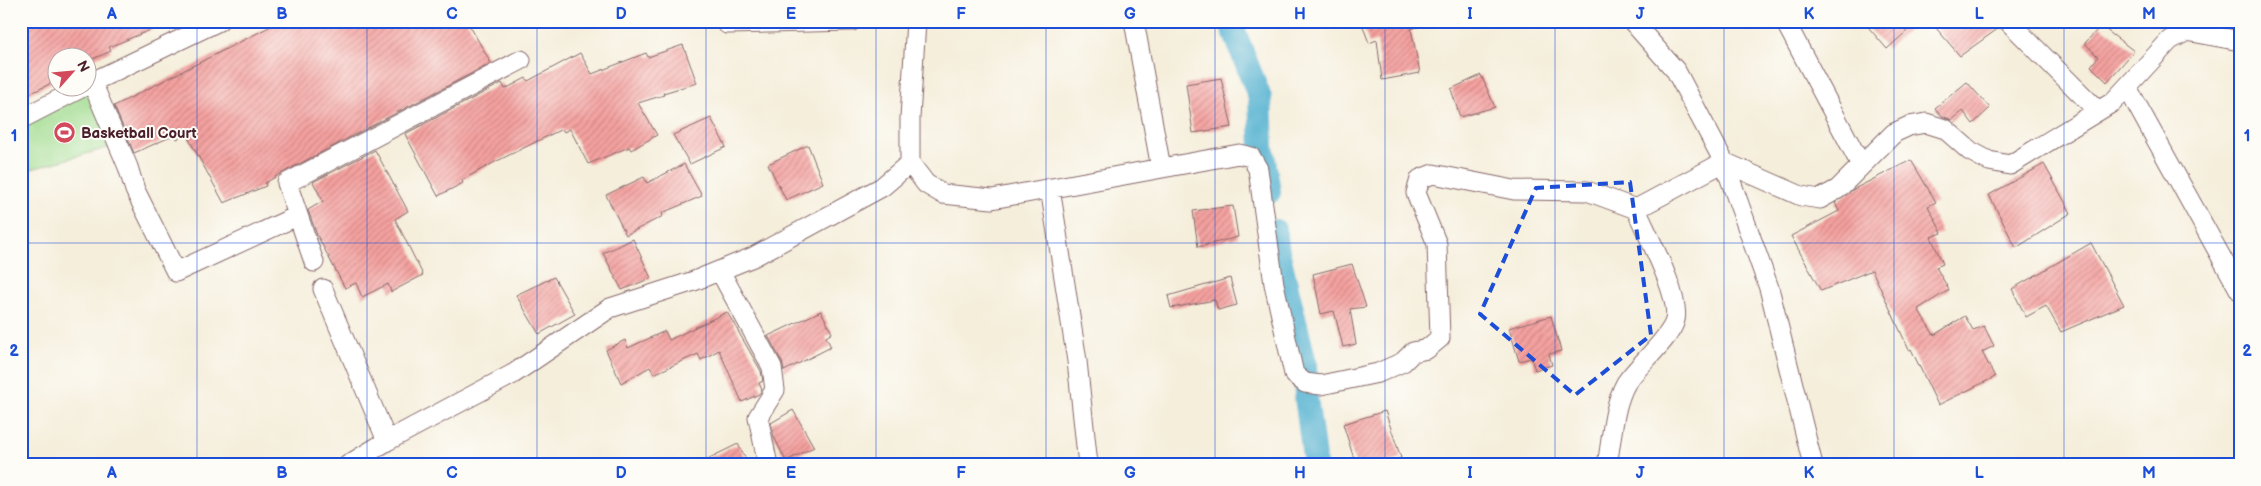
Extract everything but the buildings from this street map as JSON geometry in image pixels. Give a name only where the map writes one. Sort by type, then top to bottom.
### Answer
[{"type":"street","points":[[98,79],[219,21]]},
{"type":"street","points":[[727,24],[852,21]]},
{"type":"street","points":[[916,21],[910,118],[910,163],[926,184],[943,194],[992,199],[1239,154],[1251,157],[1258,170],[1274,284],[1294,374],[1309,384],[1321,385],[1378,373],[1403,362],[1413,352],[1427,349],[1440,338],[1438,244],[1416,193],[1420,179],[1434,174],[1514,190],[1587,192],[1636,209],[1724,162]]},
{"type":"street","points":[[1134,21],[1161,168]]},
{"type":"street","points":[[1632,21],[1676,71],[1724,162],[1769,288],[1813,465]]},
{"type":"street","points":[[2008,21],[2098,111]]},
{"type":"street","points":[[1788,27],[1861,165]]},
{"type":"street","points":[[1724,162],[1801,196],[1820,199],[1838,189],[1894,133],[1909,126],[1926,123],[1944,129],[1970,151],[1989,162],[2010,166],[2114,102],[2170,40],[2187,31],[2240,42]]},
{"type":"street","points":[[314,262],[287,183],[522,60]]},
{"type":"street","points":[[2127,87],[2240,291]]},
{"type":"street","points":[[21,119],[61,98]]},
{"type":"street","points":[[93,98],[135,190],[176,272],[297,216]]},
{"type":"street","points":[[348,465],[387,441],[513,374],[610,308],[694,281],[753,257],[882,187],[910,163]]},
{"type":"street","points":[[1050,188],[1077,361],[1088,465]]},
{"type":"street","points":[[1607,465],[1616,414],[1626,383],[1664,337],[1675,320],[1674,296],[1636,209]]},
{"type":"street","points":[[720,271],[772,367],[775,390],[758,417],[768,465]]},
{"type":"street","points":[[323,289],[387,441]]},
{"type":"highlighted area","points":[[1630,182],[1651,335],[1575,395],[1480,314],[1536,188]]},
{"type":"green space","name":"Basketball Court","points":[[67,98],[92,98],[114,146],[21,172],[21,120]]},
{"type":"waterway","points":[[1230,21],[1260,98],[1262,147],[1269,192]]},
{"type":"waterway","points":[[1275,231],[1278,251],[1305,363],[1306,397],[1315,465]]},
{"type":"place","name":"Basketball Court","points":[[65,133]]}]
